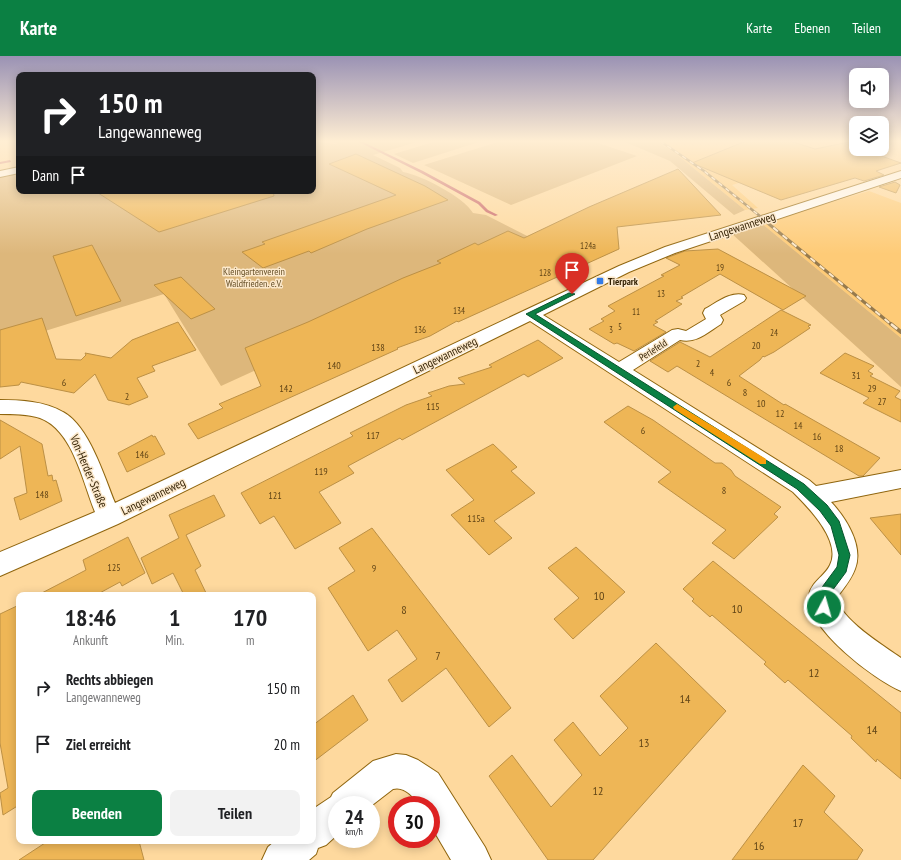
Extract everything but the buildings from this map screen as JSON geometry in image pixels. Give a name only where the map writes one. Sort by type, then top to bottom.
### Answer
[{"type":"street","name":"Langewanneweg","points":[[0,564],[109,517],[624,269],[670,250],[887,179]]},
{"type":"street","name":"Perlefeld","points":[[620,370],[678,334],[689,337],[716,320],[711,313],[738,298]]},
{"type":"street","points":[[530,314],[801,486],[813,496],[835,524],[844,555],[842,568],[823,594],[824,607],[834,621],[849,636],[901,676]]},
{"type":"street","name":"Von-Herder-Straße","points":[[0,407],[14,407],[40,411],[54,415],[69,426],[77,441],[109,517]]},
{"type":"street","points":[[813,496],[901,479]]},
{"type":"street","points":[[356,796],[385,773],[396,771],[406,772],[426,785],[472,860]]},
{"type":"street","points":[[316,830],[328,820]]},
{"type":"street","points":[[281,860],[300,844]]},
{"type":"shaded area","points":[[706,179],[753,179],[732,185],[758,208],[745,210]]},
{"type":"shaded area","points":[[869,191],[901,203],[901,338],[761,223]]},
{"type":"green space","name":"Kleingartenverein Waldfrieden. e.V.","points":[[0,179],[16,179],[16,194],[316,194],[316,179],[423,179],[461,200],[473,213],[486,215],[535,240],[430,291],[221,386],[164,294],[0,345]]},
{"type":"green space","points":[[453,179],[579,179],[511,205]]},
{"type":"green space","points":[[691,179],[706,179],[745,210],[734,215]]},
{"type":"green space","points":[[761,223],[901,338],[901,387],[731,233]]},
{"type":"waterway","points":[[434,179],[479,203],[487,211],[496,215]]},
{"type":"railway","points":[[713,179],[766,221]]},
{"type":"railway","points":[[764,220],[892,325]]},
{"type":"railway","points":[[891,324],[901,332]]},
{"type":"slow traffic","points":[[677,407],[763,462]]},
{"type":"place","name":"Tierpark","points":[[600,281]]},
{"type":"route","points":[[572,294],[530,314],[801,486],[824,508],[835,524],[844,555],[842,568],[823,594],[824,607]]}]
